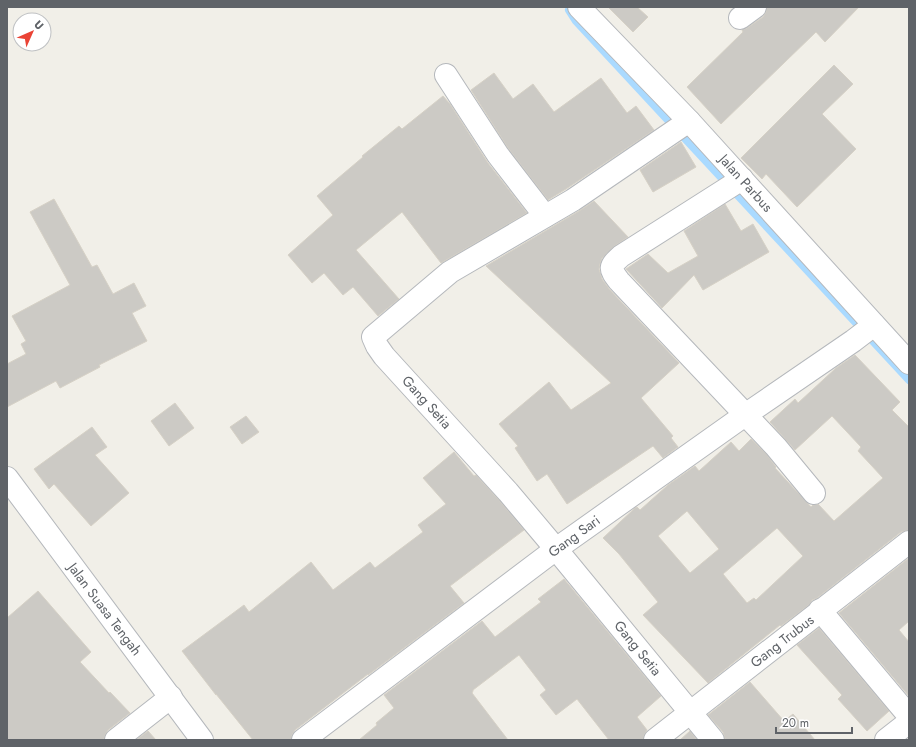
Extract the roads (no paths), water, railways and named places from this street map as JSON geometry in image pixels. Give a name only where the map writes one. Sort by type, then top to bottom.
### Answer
[{"type":"street","name":"Jalan Parbus","points":[[584,9],[680,126],[909,363]]},
{"type":"street","points":[[446,75],[498,155],[546,216]]},
{"type":"street","name":"Gang Setia","points":[[680,126],[573,200],[450,272],[374,337],[377,346],[384,356],[508,492],[713,740]]},
{"type":"street","points":[[736,183],[621,256],[614,262],[612,273],[776,447],[814,493]]},
{"type":"street","name":"Gang Sari","points":[[303,740],[556,549],[873,326]]},
{"type":"street","name":"Jalan Suasa Tengah","points":[[7,478],[202,740]]},
{"type":"street","name":"Gang Trubus","points":[[655,740],[909,542]]},
{"type":"street","points":[[820,610],[909,716]]},
{"type":"street","points":[[116,740],[171,697]]},
{"type":"street","points":[[886,740],[909,722]]},
{"type":"waterway","points":[[569,10],[576,21],[909,380]]}]
